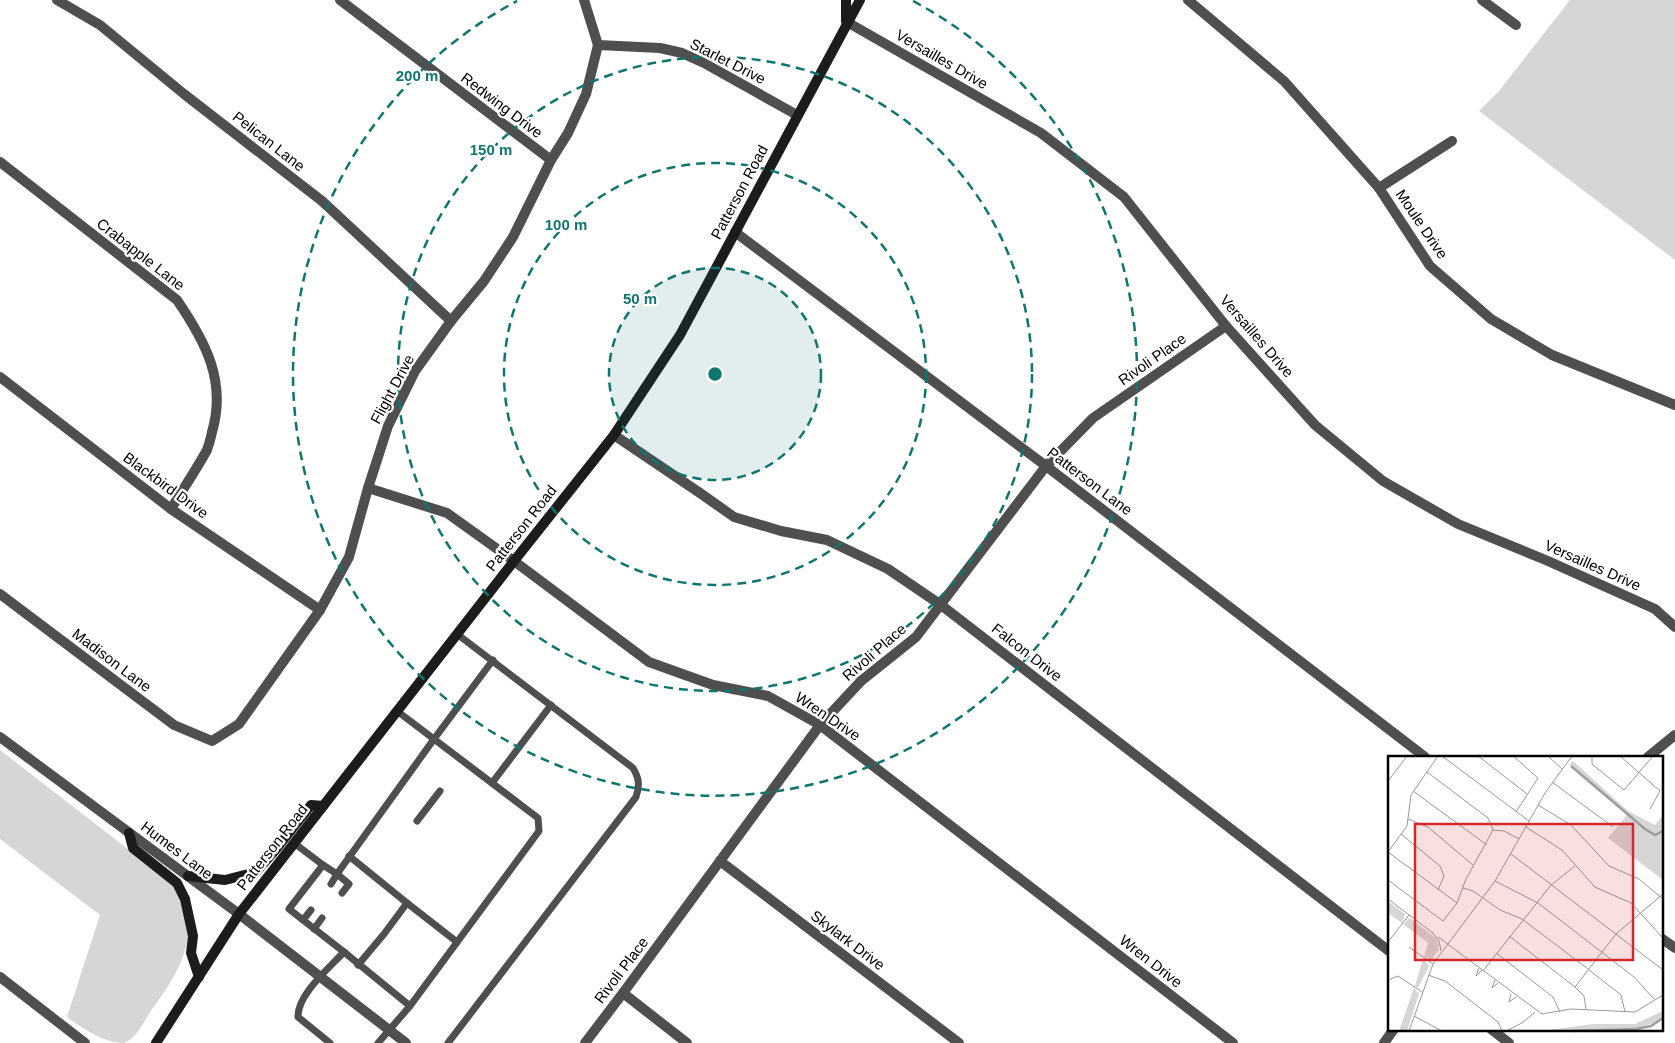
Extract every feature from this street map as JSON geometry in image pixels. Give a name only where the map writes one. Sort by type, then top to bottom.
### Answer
[{"type":"main road","points":[[846,0],[846,24]]},
{"type":"main road","name":"Patterson Road","points":[[156,1043],[239,914],[514,561],[614,436],[680,335],[860,0]]},
{"type":"main road","points":[[188,876],[225,880],[256,872],[310,805],[323,806]]},
{"type":"main road","points":[[129,833],[133,848],[176,883],[186,899],[193,936],[191,953],[199,977]]},
{"type":"street","name":"Pelican Lane","points":[[57,0],[100,25],[184,94],[322,201],[451,321]]},
{"type":"street","name":"Redwing Drive","points":[[340,0],[550,160]]},
{"type":"street","points":[[584,0],[598,45]]},
{"type":"street","name":"Moule Drive","points":[[1188,0],[1284,81],[1379,188],[1430,266],[1491,319],[1552,355],[1675,405]]},
{"type":"street","points":[[1482,0],[1516,25]]},
{"type":"street","name":"Versailles Drive","points":[[846,24],[1041,133],[1124,197],[1226,326],[1315,425],[1383,481],[1458,524],[1548,561],[1655,609],[1675,627]]},
{"type":"street","name":"Flight Drive","points":[[212,741],[239,724],[320,610],[349,557],[388,426],[415,371],[451,321],[484,281],[513,238],[550,160],[568,133],[586,94],[598,45]]},
{"type":"street","name":"Starlet Drive","points":[[598,45],[660,48],[682,53],[704,63],[797,115]]},
{"type":"street","points":[[1379,188],[1452,141]]},
{"type":"street","name":"Crabapple Lane","points":[[0,162],[177,300],[194,325],[208,353],[218,398],[215,423],[208,448],[171,509]]},
{"type":"street","name":"Patterson Lane","points":[[735,232],[1046,466],[1424,756]]},
{"type":"street","name":"Rivoli Place","points":[[584,1043],[623,994],[820,725],[861,681],[916,638],[1046,466],[1093,418],[1226,326]]},
{"type":"street","name":"Blackbird Drive","points":[[0,377],[171,509],[320,610]]},
{"type":"street","name":"Falcon Drive","points":[[614,436],[734,517],[781,531],[827,540],[888,569],[941,605],[1388,950]]},
{"type":"street","name":"Wren Drive","points":[[368,488],[447,513],[649,662],[713,685],[768,696],[820,725],[1233,1043]]},
{"type":"street","name":"Madison Lane","points":[[0,594],[174,725],[212,741]]},
{"type":"street","points":[[1649,756],[1675,735]]},
{"type":"street","name":"Humes Lane","points":[[0,737],[239,914],[406,1043]]},
{"type":"street","name":"Skylark Drive","points":[[720,861],[959,1043]]},
{"type":"street","points":[[1662,939],[1675,948]]},
{"type":"street","points":[[0,977],[85,1043]]},
{"type":"street","points":[[623,994],[687,1043]]},
{"type":"street","points":[[1384,1043],[1393,1030]]},
{"type":"street","points":[[1492,1030],[1509,1043]]},
{"type":"lane","points":[[448,1043],[636,797],[638,790],[638,776],[633,768],[457,634]]},
{"type":"lane","points":[[331,884],[349,856],[493,660]]},
{"type":"lane","points":[[492,782],[551,705]]},
{"type":"lane","points":[[378,1043],[410,1006],[539,831],[538,818],[397,711]]},
{"type":"lane","points":[[417,822],[440,791]]},
{"type":"lane","points":[[294,843],[349,884],[342,893]]},
{"type":"lane","points":[[349,856],[457,942]]},
{"type":"lane","points":[[323,865],[288,909],[410,1006]]},
{"type":"lane","points":[[358,965],[407,903]]},
{"type":"lane","points":[[303,920],[311,910]]},
{"type":"lane","points":[[314,929],[322,918]]},
{"type":"lane","points":[[330,1043],[298,1017],[300,1004],[320,977],[344,952]]},
{"type":"shaded area","points":[[1570,0],[1675,0],[1675,260],[1479,111],[1499,91]]},
{"type":"shaded area","points":[[0,750],[169,881],[182,900],[187,916],[188,931],[182,959],[176,973],[139,1029],[132,1038],[124,1043],[101,1038],[67,1017],[100,915],[0,839]]}]
